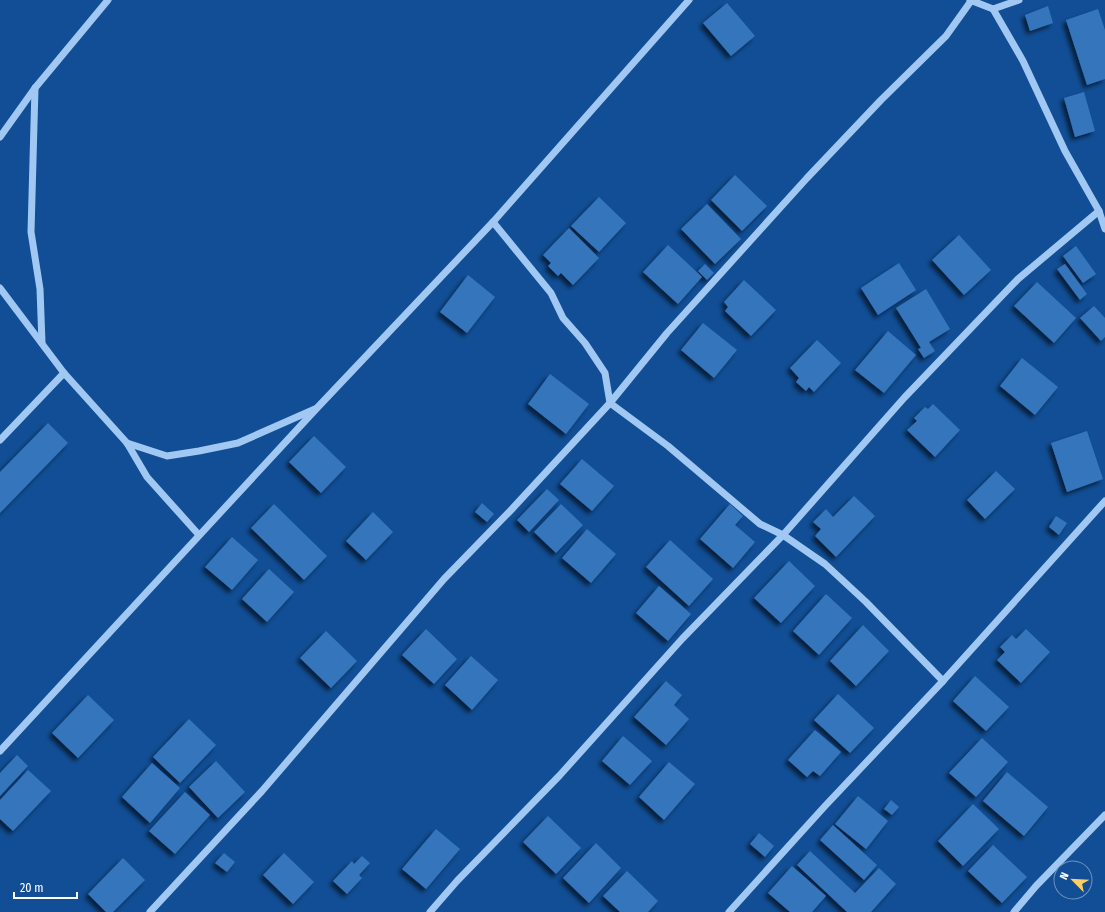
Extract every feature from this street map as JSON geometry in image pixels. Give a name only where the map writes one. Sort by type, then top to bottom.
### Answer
[{"type":"street","points":[[0,137],[35,88],[108,0]]},
{"type":"street","points":[[0,751],[317,408],[494,222],[689,0]]},
{"type":"street","points":[[150,912],[262,791],[444,579],[512,509],[610,403],[667,333],[807,178],[881,100],[946,36],[970,0],[993,9],[1023,62],[1065,151],[1099,211],[1105,229]]},
{"type":"street","points":[[993,9],[1019,0]]},
{"type":"street","points":[[35,88],[31,232],[40,289],[42,343]]},
{"type":"street","points":[[430,912],[457,881],[560,774],[682,639],[783,535],[904,398],[1018,279],[1099,211]]},
{"type":"street","points":[[494,222],[551,293],[563,318],[586,343],[605,373],[610,403],[668,446],[760,524],[783,535],[825,564],[866,602],[943,681]]},
{"type":"street","points":[[0,288],[64,373],[127,443],[147,477],[199,535]]},
{"type":"street","points":[[0,440],[64,373]]},
{"type":"street","points":[[127,443],[166,456],[199,451],[238,443],[317,408]]},
{"type":"street","points":[[729,912],[825,806],[943,681],[1105,501]]},
{"type":"street","points":[[1014,912],[1036,886],[1105,815]]},
{"type":"building","points":[[727,3],[755,36],[731,56],[703,23]]},
{"type":"building","points":[[1048,6],[1053,23],[1030,31],[1025,15]]},
{"type":"building","points":[[1098,9],[1105,30],[1105,79],[1087,85],[1066,20]]},
{"type":"building","points":[[1084,92],[1095,131],[1075,137],[1064,98]]},
{"type":"building","points":[[735,175],[767,206],[742,231],[711,200]]},
{"type":"building","points":[[599,197],[626,223],[599,252],[571,226]]},
{"type":"building","points":[[707,204],[741,239],[715,264],[681,229]]},
{"type":"building","points":[[569,228],[599,258],[573,285],[561,273],[558,276],[548,266],[551,263],[543,255]]},
{"type":"building","points":[[959,235],[991,270],[964,295],[932,260]]},
{"type":"building","points":[[668,245],[702,277],[678,304],[643,272]]},
{"type":"building","points":[[1076,246],[1096,274],[1083,283],[1063,256]]},
{"type":"building","points":[[899,263],[916,290],[878,315],[861,288]]},
{"type":"building","points":[[705,264],[714,273],[707,280],[698,271]]},
{"type":"building","points":[[1065,264],[1087,294],[1080,300],[1057,269]]},
{"type":"building","points":[[468,275],[495,297],[467,333],[440,312]]},
{"type":"building","points":[[744,280],[776,310],[751,336],[725,311],[728,307],[724,302]]},
{"type":"building","points":[[1037,282],[1076,318],[1054,343],[1014,306]]},
{"type":"building","points":[[926,289],[950,329],[929,342],[935,351],[924,358],[918,349],[921,348],[896,308]]},
{"type":"building","points":[[1094,306],[1105,318],[1105,337],[1101,341],[1080,318]]},
{"type":"building","points":[[703,323],[737,350],[714,378],[681,350]]},
{"type":"building","points":[[888,331],[916,355],[884,393],[855,370]]},
{"type":"building","points":[[817,340],[841,363],[814,392],[809,387],[806,391],[796,382],[799,378],[790,368]]},
{"type":"building","points":[[1022,358],[1058,387],[1035,415],[1000,386]]},
{"type":"building","points":[[550,374],[589,404],[566,434],[528,404]]},
{"type":"building","points":[[933,404],[960,430],[935,457],[907,430],[917,421],[914,418],[925,407],[928,409]]},
{"type":"building","points":[[48,423],[68,443],[0,513],[0,472]]},
{"type":"building","points":[[1087,431],[1103,479],[1067,492],[1051,443]]},
{"type":"building","points":[[314,436],[346,467],[321,493],[289,462]]},
{"type":"building","points":[[582,459],[614,486],[592,511],[560,484]]},
{"type":"building","points":[[996,471],[1015,489],[985,519],[967,500]]},
{"type":"building","points":[[547,489],[559,500],[529,532],[517,520]]},
{"type":"building","points":[[854,496],[875,516],[836,557],[815,536],[821,529],[813,522],[826,509],[833,517]]},
{"type":"building","points":[[482,503],[494,514],[487,522],[475,512]]},
{"type":"building","points":[[274,504],[327,556],[304,580],[251,528]]},
{"type":"building","points":[[561,504],[583,525],[556,553],[534,532]]},
{"type":"building","points":[[730,504],[743,516],[735,525],[755,542],[733,568],[700,539]]},
{"type":"building","points":[[373,512],[393,532],[366,560],[346,541]]},
{"type":"building","points":[[1056,516],[1067,523],[1059,535],[1049,527]]},
{"type":"building","points":[[587,529],[616,554],[591,583],[562,558]]},
{"type":"building","points":[[232,537],[258,560],[232,590],[205,567]]},
{"type":"building","points":[[670,540],[713,579],[689,606],[646,567]]},
{"type":"building","points":[[789,561],[815,586],[781,623],[754,598]]},
{"type":"building","points":[[269,569],[294,592],[267,622],[242,599]]},
{"type":"building","points":[[659,586],[691,614],[668,641],[636,613]]},
{"type":"building","points":[[826,594],[852,618],[819,655],[793,631]]},
{"type":"building","points":[[863,625],[889,651],[856,686],[830,661]]},
{"type":"building","points":[[426,629],[457,659],[434,684],[402,655]]},
{"type":"building","points":[[1026,629],[1050,652],[1021,683],[997,660],[1005,652],[1000,647],[1012,635],[1016,639]]},
{"type":"building","points":[[326,631],[357,661],[331,688],[300,658]]},
{"type":"building","points":[[471,656],[498,680],[472,710],[445,685]]},
{"type":"building","points":[[975,676],[1009,707],[986,731],[953,701]]},
{"type":"building","points":[[666,681],[682,695],[674,705],[689,719],[666,745],[634,717]]},
{"type":"building","points":[[838,694],[874,728],[850,753],[814,720]]},
{"type":"building","points":[[88,695],[114,720],[78,758],[52,733]]},
{"type":"building","points":[[189,719],[216,745],[180,783],[153,757]]},
{"type":"building","points":[[815,730],[841,752],[820,776],[813,771],[807,777],[788,760]]},
{"type":"building","points":[[623,736],[652,761],[630,785],[602,761]]},
{"type":"building","points":[[982,738],[1008,762],[976,797],[949,773]]},
{"type":"building","points":[[17,755],[28,766],[0,796],[0,773]]},
{"type":"building","points":[[216,761],[245,792],[218,818],[189,787]]},
{"type":"building","points":[[669,762],[695,784],[664,820],[639,797]]},
{"type":"building","points":[[152,763],[180,788],[150,823],[122,797]]},
{"type":"building","points":[[28,770],[51,791],[13,831],[0,819],[0,800]]},
{"type":"building","points":[[1007,772],[1048,807],[1024,836],[983,801]]},
{"type":"building","points":[[185,792],[210,815],[175,854],[149,831]]},
{"type":"building","points":[[858,796],[888,821],[866,849],[835,824]]},
{"type":"building","points":[[891,800],[899,807],[892,815],[884,809]]},
{"type":"building","points":[[973,804],[999,829],[963,866],[938,841]]},
{"type":"building","points":[[548,816],[581,848],[556,874],[523,842]]},
{"type":"building","points":[[833,825],[877,865],[864,880],[820,840]]},
{"type":"building","points":[[436,829],[460,849],[426,889],[402,869]]},
{"type":"building","points":[[759,833],[774,846],[765,857],[750,844]]},
{"type":"building","points":[[596,843],[621,868],[589,903],[563,878]]},
{"type":"building","points":[[993,845],[1027,877],[1002,903],[968,871]]},
{"type":"building","points":[[810,851],[855,893],[879,868],[896,884],[871,912],[847,912],[797,865]]},
{"type":"building","points":[[224,853],[235,862],[227,872],[215,863]]},
{"type":"building","points":[[284,853],[314,882],[293,904],[263,875]]},
{"type":"building","points":[[362,856],[370,863],[359,875],[362,878],[347,894],[333,881],[352,861],[354,864]]},
{"type":"building","points":[[123,858],[145,880],[113,912],[106,912],[88,894]]},
{"type":"building","points":[[792,866],[826,896],[812,912],[790,912],[768,893]]},
{"type":"building","points":[[627,871],[658,901],[648,912],[620,912],[603,896]]}]
